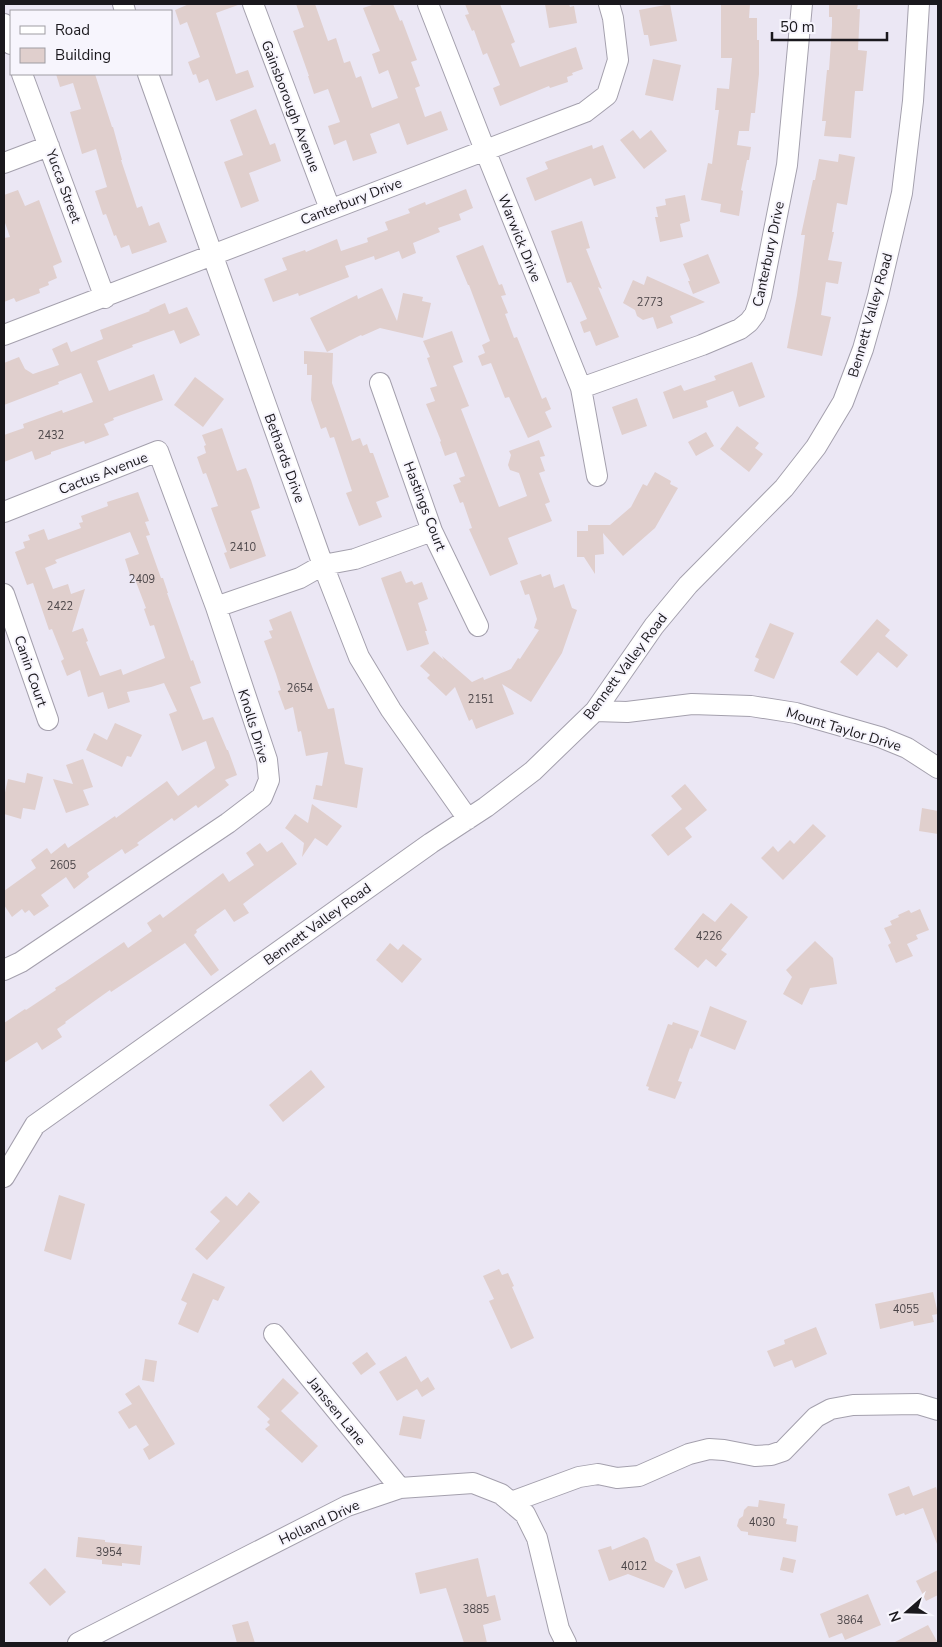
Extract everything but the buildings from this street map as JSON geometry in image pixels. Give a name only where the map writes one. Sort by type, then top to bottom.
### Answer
[{"type":"street","name":"Gainsborough Avenue","points":[[253,4],[330,209]]},
{"type":"street","name":"Warwick Drive","points":[[428,4],[581,388],[596,476]]},
{"type":"street","name":"Canterbury Drive","points":[[4,335],[105,298],[330,209],[585,112],[607,95],[618,60],[613,18],[609,4]]},
{"type":"street","name":"Canterbury Drive","points":[[581,388],[702,345],[740,329],[755,314],[761,296],[787,165],[802,4]]},
{"type":"street","name":"Bennett Valley Road","points":[[4,1177],[36,1125],[431,843],[486,807],[533,771],[595,711],[654,626],[682,592],[784,488],[816,447],[844,402],[863,349],[878,296],[902,193],[913,101],[919,4]]},
{"type":"street","points":[[4,24],[10,41]]},
{"type":"street","name":"Yucca Street","points":[[22,75],[105,298]]},
{"type":"street","name":"Bethards Drive","points":[[148,75],[323,565],[358,657],[391,710],[468,819]]},
{"type":"street","points":[[4,163],[49,146]]},
{"type":"street","name":"Hastings Court","points":[[380,383],[432,531],[478,626]]},
{"type":"street","name":"Cactus Avenue","points":[[4,512],[158,451],[216,607]]},
{"type":"street","points":[[216,607],[300,578],[323,565],[355,559],[432,531]]},
{"type":"street","name":"Canin Court","points":[[4,594],[48,720]]},
{"type":"street","name":"Knolls Drive","points":[[4,970],[21,962],[228,823],[262,797],[269,780],[267,760],[216,607]]},
{"type":"street","name":"Mount Taylor Drive","points":[[595,711],[626,712],[692,704],[751,706],[796,713],[880,737],[907,748],[938,768]]},
{"type":"street","name":"Janssen Lane","points":[[274,1334],[400,1488]]},
{"type":"street","points":[[511,1502],[579,1477],[598,1474],[617,1478],[639,1476],[689,1454],[709,1448],[755,1456],[771,1455],[783,1450],[816,1417],[831,1409],[853,1405],[918,1404],[938,1410]]},
{"type":"street","name":"Holland Drive","points":[[78,1643],[347,1506],[400,1488],[473,1483],[501,1494],[525,1514],[537,1538],[559,1629],[566,1643]]}]
